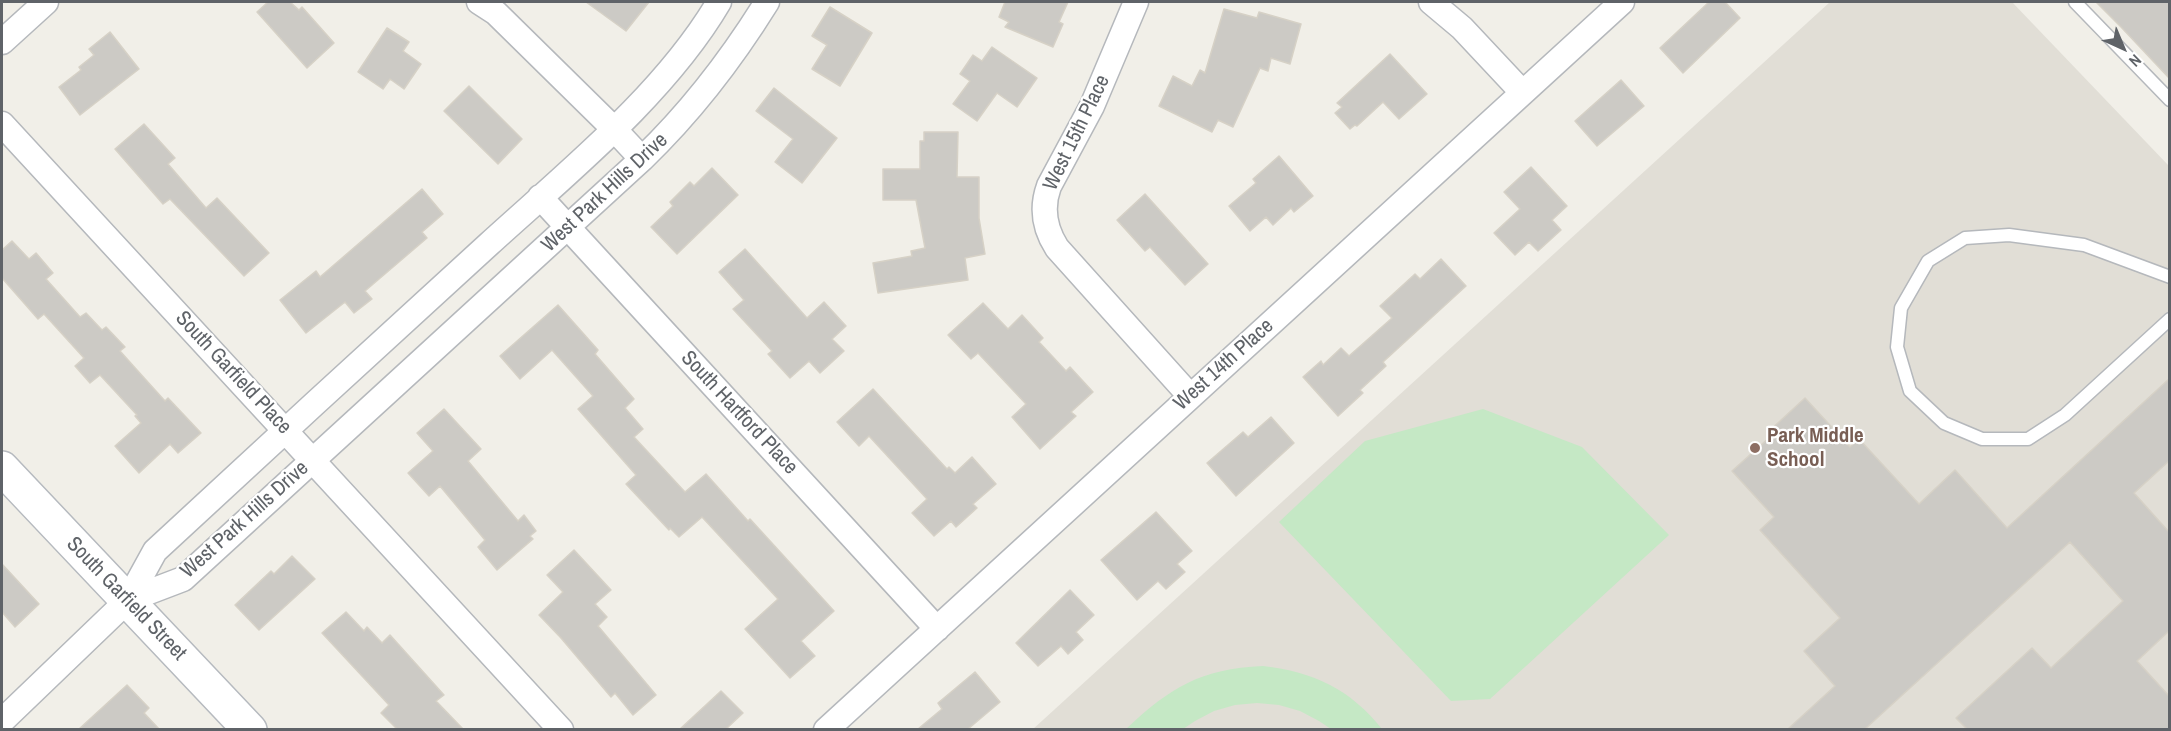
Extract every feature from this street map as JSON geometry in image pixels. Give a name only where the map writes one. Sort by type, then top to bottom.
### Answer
[{"type":"street","points":[[2,42],[46,2]]},
{"type":"street","points":[[479,2],[496,13],[642,159]]},
{"type":"street","name":"West Park Hills Drive","points":[[128,600],[155,551],[614,129],[683,53],[719,2]]},
{"type":"street","name":"West Park Hills Drive","points":[[128,600],[183,579],[642,159],[676,126],[713,83],[767,2]]},
{"type":"street","name":"West 15th Place","points":[[1136,2],[1092,106],[1049,186],[1045,196],[1045,221],[1057,248],[1190,396]]},
{"type":"street","points":[[1431,2],[1462,28],[1522,92]]},
{"type":"street","name":"West 14th Place","points":[[826,729],[1622,2]]},
{"type":"street","name":"South Garfield Place","points":[[2,124],[561,729]]},
{"type":"street","name":"South Hartford Place","points":[[540,197],[937,629]]},
{"type":"street","name":"South Garfield Street","points":[[2,468],[250,729]]},
{"type":"street","points":[[2,721],[128,600]]},
{"type":"lane","points":[[2075,2],[2169,100]]},
{"type":"lane","points":[[2169,277],[2084,245],[2009,235],[1965,238],[1928,261],[1901,308],[1897,347],[1910,391],[1944,423],[1982,439],[2028,439],[2065,415],[2169,319]]},
{"type":"shaded area","name":"Park Middle School","points":[[1830,2],[2012,2],[2169,166],[2169,729],[1032,730]]},
{"type":"green space","points":[[1483,409],[1582,447],[1669,535],[1490,699],[1451,701],[1279,522],[1365,441]]},
{"type":"green space","points":[[1263,666],[1299,673],[1330,685],[1357,703],[1382,729],[1331,729],[1300,711],[1279,705],[1257,703],[1235,705],[1214,711],[1183,729],[1126,729],[1158,702],[1188,683],[1221,671]]},
{"type":"building","points":[[268,2],[290,2],[299,10],[302,7],[334,43],[307,68],[257,12]]},
{"type":"building","points":[[586,2],[649,2],[626,31]]},
{"type":"building","points":[[1005,2],[1068,2],[1059,22],[1063,24],[1053,47],[1005,27],[1009,22],[999,17]]},
{"type":"building","points":[[1709,2],[1725,2],[1740,18],[1683,73],[1660,48]]},
{"type":"building","points":[[2096,2],[2169,2],[2169,78],[2121,27]]},
{"type":"building","points":[[830,7],[872,33],[840,86],[812,69],[827,45],[812,36]]},
{"type":"building","points":[[1224,9],[1257,18],[1259,12],[1301,24],[1290,64],[1271,58],[1268,71],[1260,68],[1233,127],[1218,120],[1212,132],[1159,106],[1173,76],[1192,86],[1200,70],[1205,73]]},
{"type":"building","points":[[387,28],[409,42],[403,51],[421,64],[404,89],[390,79],[383,89],[358,72]]},
{"type":"building","points":[[110,32],[139,69],[80,115],[59,87],[81,70],[79,67],[94,55],[89,49]]},
{"type":"building","points":[[992,47],[1037,78],[1017,107],[997,93],[977,121],[953,104],[970,81],[960,74],[973,55],[982,61]]},
{"type":"building","points":[[1390,54],[1427,94],[1399,119],[1383,102],[1357,126],[1350,129],[1335,113],[1342,107],[1337,103]]},
{"type":"building","points":[[1621,80],[1644,106],[1597,146],[1575,121]]},
{"type":"building","points":[[469,86],[522,139],[498,164],[444,111]]},
{"type":"building","points":[[774,88],[837,138],[802,183],[775,162],[793,139],[756,111]]},
{"type":"building","points":[[144,124],[175,158],[168,164],[206,208],[217,198],[269,253],[244,276],[170,199],[163,204],[115,149]]},
{"type":"building","points":[[924,132],[958,132],[957,177],[979,177],[979,218],[985,254],[965,258],[968,280],[878,293],[873,263],[912,256],[911,251],[925,248],[916,200],[883,200],[883,169],[920,169],[920,141],[924,141]]},
{"type":"building","points":[[1279,156],[1313,196],[1294,212],[1291,208],[1273,225],[1266,217],[1250,231],[1229,206],[1256,183],[1253,179]]},
{"type":"building","points":[[1531,167],[1567,206],[1552,220],[1561,230],[1538,251],[1529,242],[1515,255],[1494,233],[1520,209],[1504,192]]},
{"type":"building","points":[[712,168],[738,195],[677,254],[651,227],[673,206],[670,202],[690,182],[694,186]]},
{"type":"building","points":[[422,189],[443,214],[422,232],[427,238],[365,291],[372,299],[354,313],[345,302],[306,333],[280,300],[316,271],[320,277]]},
{"type":"building","points":[[1145,194],[1208,264],[1185,285],[1150,247],[1145,251],[1117,220]]},
{"type":"building","points":[[12,241],[29,259],[36,253],[53,273],[46,279],[80,317],[86,313],[102,330],[106,327],[125,347],[120,351],[137,370],[165,401],[168,398],[201,433],[178,453],[170,444],[139,473],[115,446],[141,423],[135,416],[137,415],[100,375],[90,383],[75,366],[84,358],[44,314],[38,319],[2,278],[2,250]]},
{"type":"building","points":[[745,249],[807,318],[824,302],[846,326],[832,339],[844,351],[820,373],[809,361],[790,378],[768,354],[772,351],[733,309],[744,300],[719,272]]},
{"type":"building","points":[[1441,259],[1466,286],[1383,362],[1386,366],[1360,390],[1363,393],[1338,416],[1303,377],[1321,361],[1323,365],[1341,348],[1349,356],[1392,318],[1380,306],[1415,274],[1420,279]]},
{"type":"building","points":[[983,303],[1008,329],[1022,315],[1043,338],[1039,342],[1066,371],[1070,367],[1093,392],[1071,412],[1076,416],[1040,449],[1012,417],[1026,404],[978,353],[971,359],[948,335]]},
{"type":"building","points":[[558,305],[598,350],[595,354],[634,399],[625,408],[643,429],[634,437],[685,492],[706,474],[834,611],[801,641],[815,656],[790,678],[745,629],[778,599],[702,517],[679,537],[670,528],[669,530],[626,484],[636,475],[578,409],[593,396],[552,350],[520,379],[500,356]]},
{"type":"building","points":[[2169,379],[2169,461],[2134,493],[2169,532],[2169,631],[2137,661],[2169,696],[2169,729],[1967,729],[1956,718],[2032,648],[2051,668],[2123,601],[2070,542],[1865,729],[1788,729],[1835,686],[1804,651],[1840,618],[1760,530],[1774,517],[1732,471],[1770,437],[1767,433],[1805,398],[1850,447],[1859,439],[1919,504],[1955,470],[2007,528]]},
{"type":"building","points":[[873,389],[947,469],[949,467],[955,473],[972,457],[996,484],[973,504],[977,508],[956,527],[951,521],[934,536],[912,513],[927,499],[869,436],[859,446],[837,422]]},
{"type":"building","points":[[444,409],[481,449],[468,461],[518,521],[524,515],[536,531],[530,536],[533,539],[497,570],[478,547],[485,540],[440,486],[429,496],[408,473],[433,451],[417,433]]},
{"type":"building","points":[[1271,417],[1294,443],[1236,496],[1207,463],[1243,432],[1248,437]]},
{"type":"building","points":[[1156,512],[1192,551],[1177,564],[1185,572],[1166,589],[1158,581],[1137,600],[1101,560]]},
{"type":"building","points":[[574,550],[611,590],[595,604],[607,617],[598,626],[656,695],[633,715],[615,693],[611,697],[539,615],[563,592],[547,575]]},
{"type":"building","points":[[292,556],[315,579],[259,630],[235,605],[271,571],[274,574]]},
{"type":"building","points":[[2,564],[39,604],[15,627],[2,612]]},
{"type":"building","points":[[1070,590],[1094,615],[1076,632],[1083,640],[1068,654],[1061,646],[1038,666],[1016,643]]},
{"type":"building","points":[[346,612],[364,631],[367,627],[382,643],[390,635],[444,695],[436,701],[463,729],[397,729],[381,713],[389,705],[322,633]]},
{"type":"building","points":[[975,672],[1000,702],[968,729],[918,729],[942,709],[938,703]]},
{"type":"building","points":[[127,685],[149,708],[144,713],[159,729],[79,729]]},
{"type":"building","points":[[721,691],[743,713],[726,729],[680,729]]},
{"type":"place","name":"Park Middle School","points":[[1755,448]]}]
